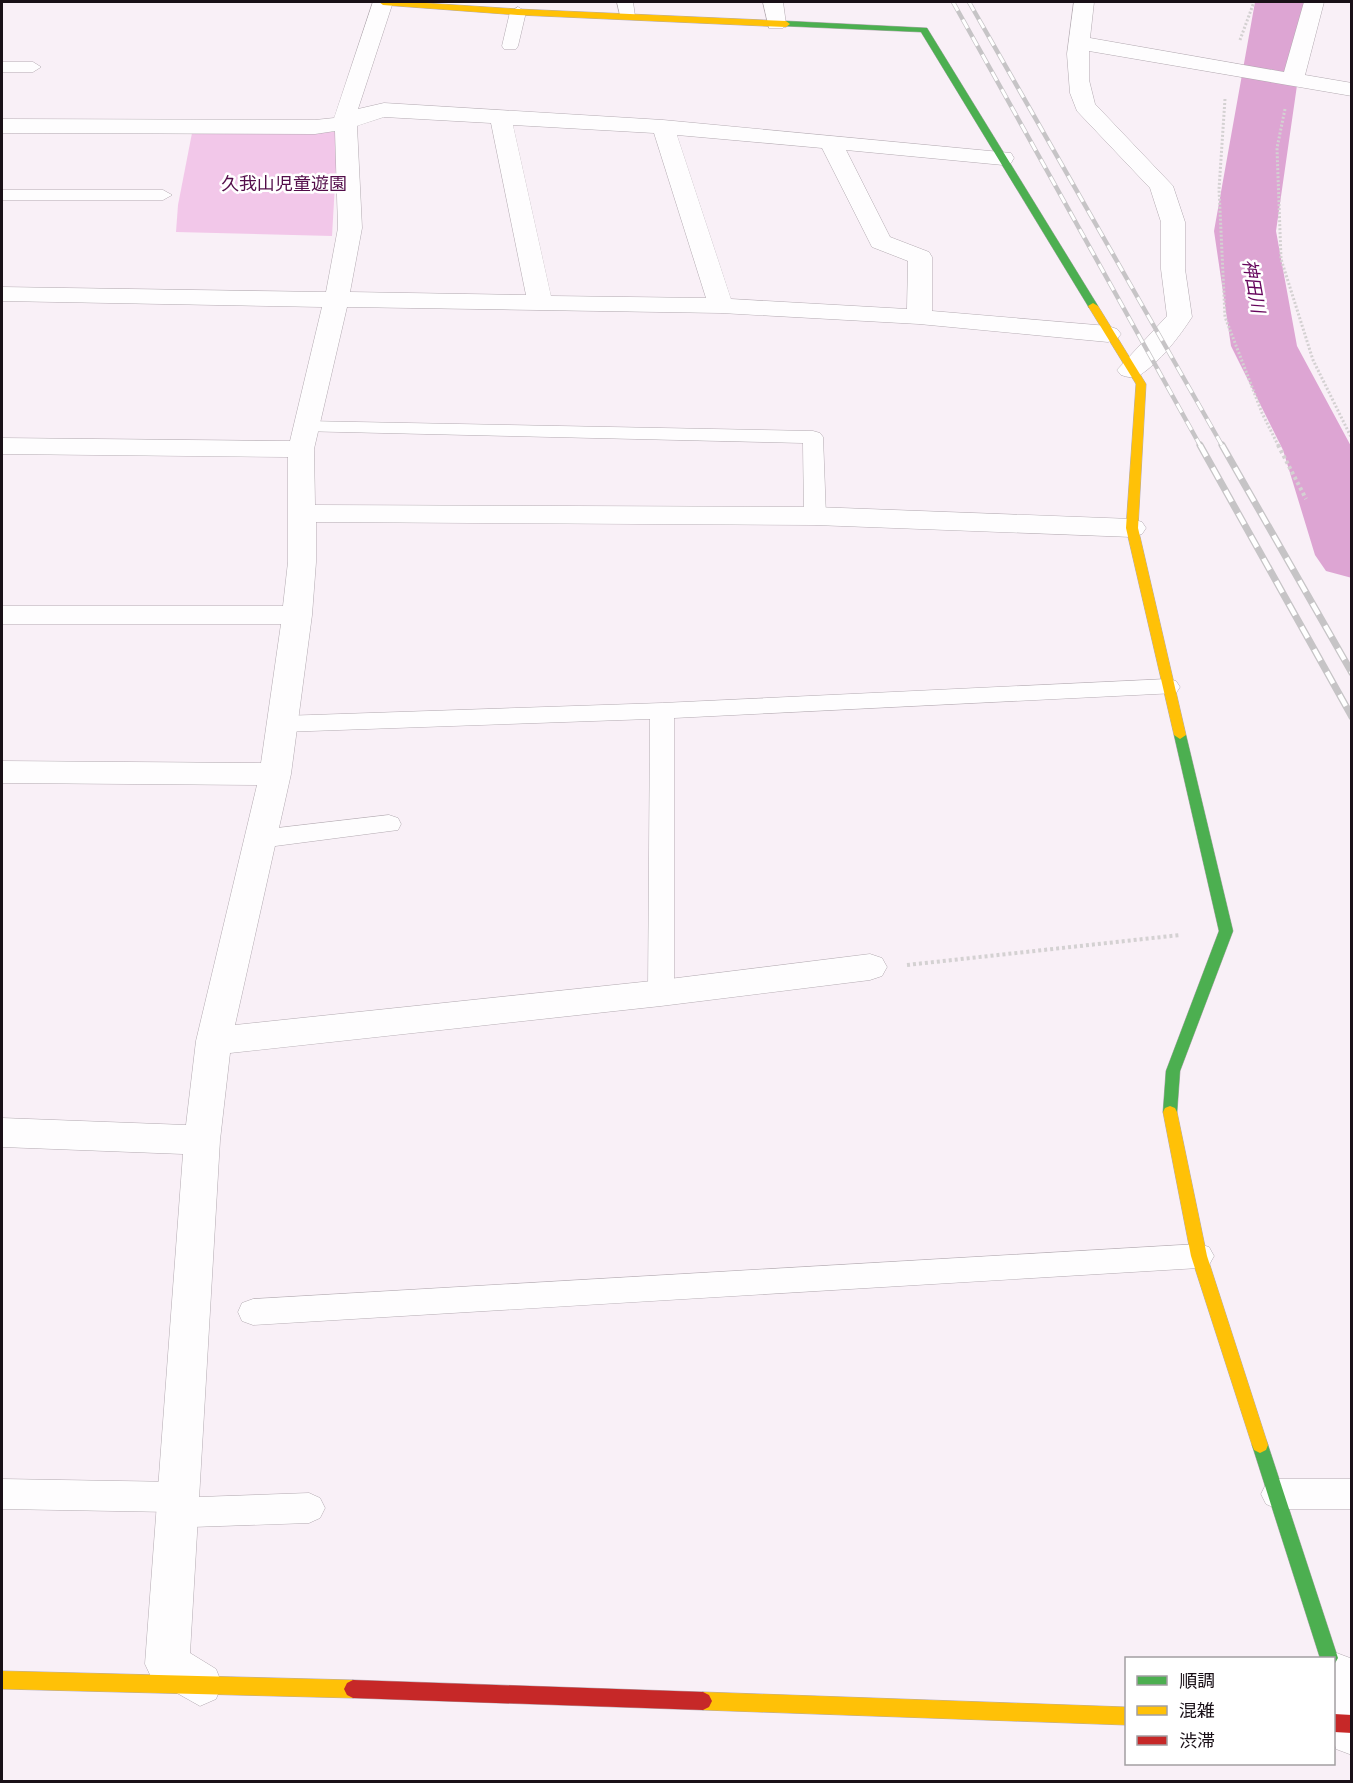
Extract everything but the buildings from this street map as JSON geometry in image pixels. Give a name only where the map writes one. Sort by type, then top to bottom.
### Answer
[{"type":"street","points":[[200,1684],[167,1664],[202,1140],[214,1041],[275,774],[282,724],[302,562],[300,513],[303,438],[337,298],[350,228],[345,114],[383,2],[518,12],[626,9],[777,24],[924,30],[1130,370],[1141,384],[1132,528],[1226,931],[1173,1071],[1170,1118],[1199,1256],[1328,1657]]},
{"type":"street","points":[[773,2],[777,24]]},
{"type":"street","points":[[1084,2],[1076,63],[1080,95],[1085,106],[1161,186],[1173,222],[1173,269],[1180,317],[1162,340],[1130,370]]},
{"type":"street","points":[[1288,79],[1314,2]]},
{"type":"street","points":[[1080,43],[1352,90]]},
{"type":"street","points":[[2,126],[303,128],[346,123],[369,112],[384,110],[663,128],[1003,158]]},
{"type":"street","points":[[501,119],[540,302]]},
{"type":"street","points":[[663,128],[721,306]]},
{"type":"street","points":[[830,141],[880,242],[920,257],[919,317]]},
{"type":"street","points":[[2,294],[721,306],[919,317],[1108,334]]},
{"type":"street","points":[[2,446],[303,438]]},
{"type":"street","points":[[300,513],[815,516],[1132,528]]},
{"type":"street","points":[[2,615],[297,615]]},
{"type":"street","points":[[2,772],[275,774]]},
{"type":"street","points":[[214,1041],[662,993],[870,968]]},
{"type":"street","points":[[2,1132],[202,1140]]},
{"type":"street","points":[[1335,1677],[1346,1726]]},
{"type":"street","points":[[2,1680],[200,1684],[1125,1716]]},
{"type":"lane","points":[[510,46],[518,12]]},
{"type":"lane","points":[[2,67],[33,67]]},
{"type":"lane","points":[[2,195],[163,195]]},
{"type":"lane","points":[[303,438],[813,437],[815,516]]},
{"type":"lane","points":[[282,724],[662,711],[1168,687]]},
{"type":"lane","points":[[662,711],[662,993]]},
{"type":"lane","points":[[260,839],[389,824]]},
{"type":"lane","points":[[253,1312],[1199,1256]]},
{"type":"lane","points":[[2,1494],[179,1497],[192,1512],[309,1508]]},
{"type":"lane","points":[[1277,1494],[1352,1494]]},
{"type":"path","points":[[1254,2],[1227,70],[1219,189],[1225,317],[1262,413],[1306,499]]},
{"type":"path","points":[[1288,79],[1277,148],[1281,259],[1313,360],[1352,439]]},
{"type":"path","points":[[870,968],[1149,938]]},
{"type":"green space","name":"久我山児童遊園","points":[[338,132],[332,236],[176,232],[178,205],[192,133]]},
{"type":"waterway","name":"神田川","points":[[1282,2],[1245,231],[1264,346],[1318,450],[1352,555]]},
{"type":"railway","points":[[953,2],[1201,447]]},
{"type":"railway","points":[[969,2],[1223,447]]},
{"type":"railway","points":[[1200,445],[1352,717]]},
{"type":"railway","points":[[1222,445],[1352,673]]},
{"type":"traffic: fast","points":[[786,24],[924,30],[1093,306]]},
{"type":"traffic: fast","points":[[1170,1112],[1173,1071],[1226,931],[1180,735]]},
{"type":"traffic: fast","points":[[1260,1445],[1329,1657]]},
{"type":"traffic: slow","points":[[383,2],[518,12],[786,24]]},
{"type":"traffic: slow","points":[[1093,306],[1141,384],[1132,528],[1180,735]]},
{"type":"traffic: slow","points":[[1170,1112],[1199,1256],[1260,1445]]},
{"type":"traffic: slow","points":[[2,1680],[353,1689]]},
{"type":"traffic: slow","points":[[703,1701],[1125,1716]]},
{"type":"traffic: jam","points":[[353,1689],[703,1701]]},
{"type":"traffic: jam","points":[[1335,1723],[1352,1724]]}]
